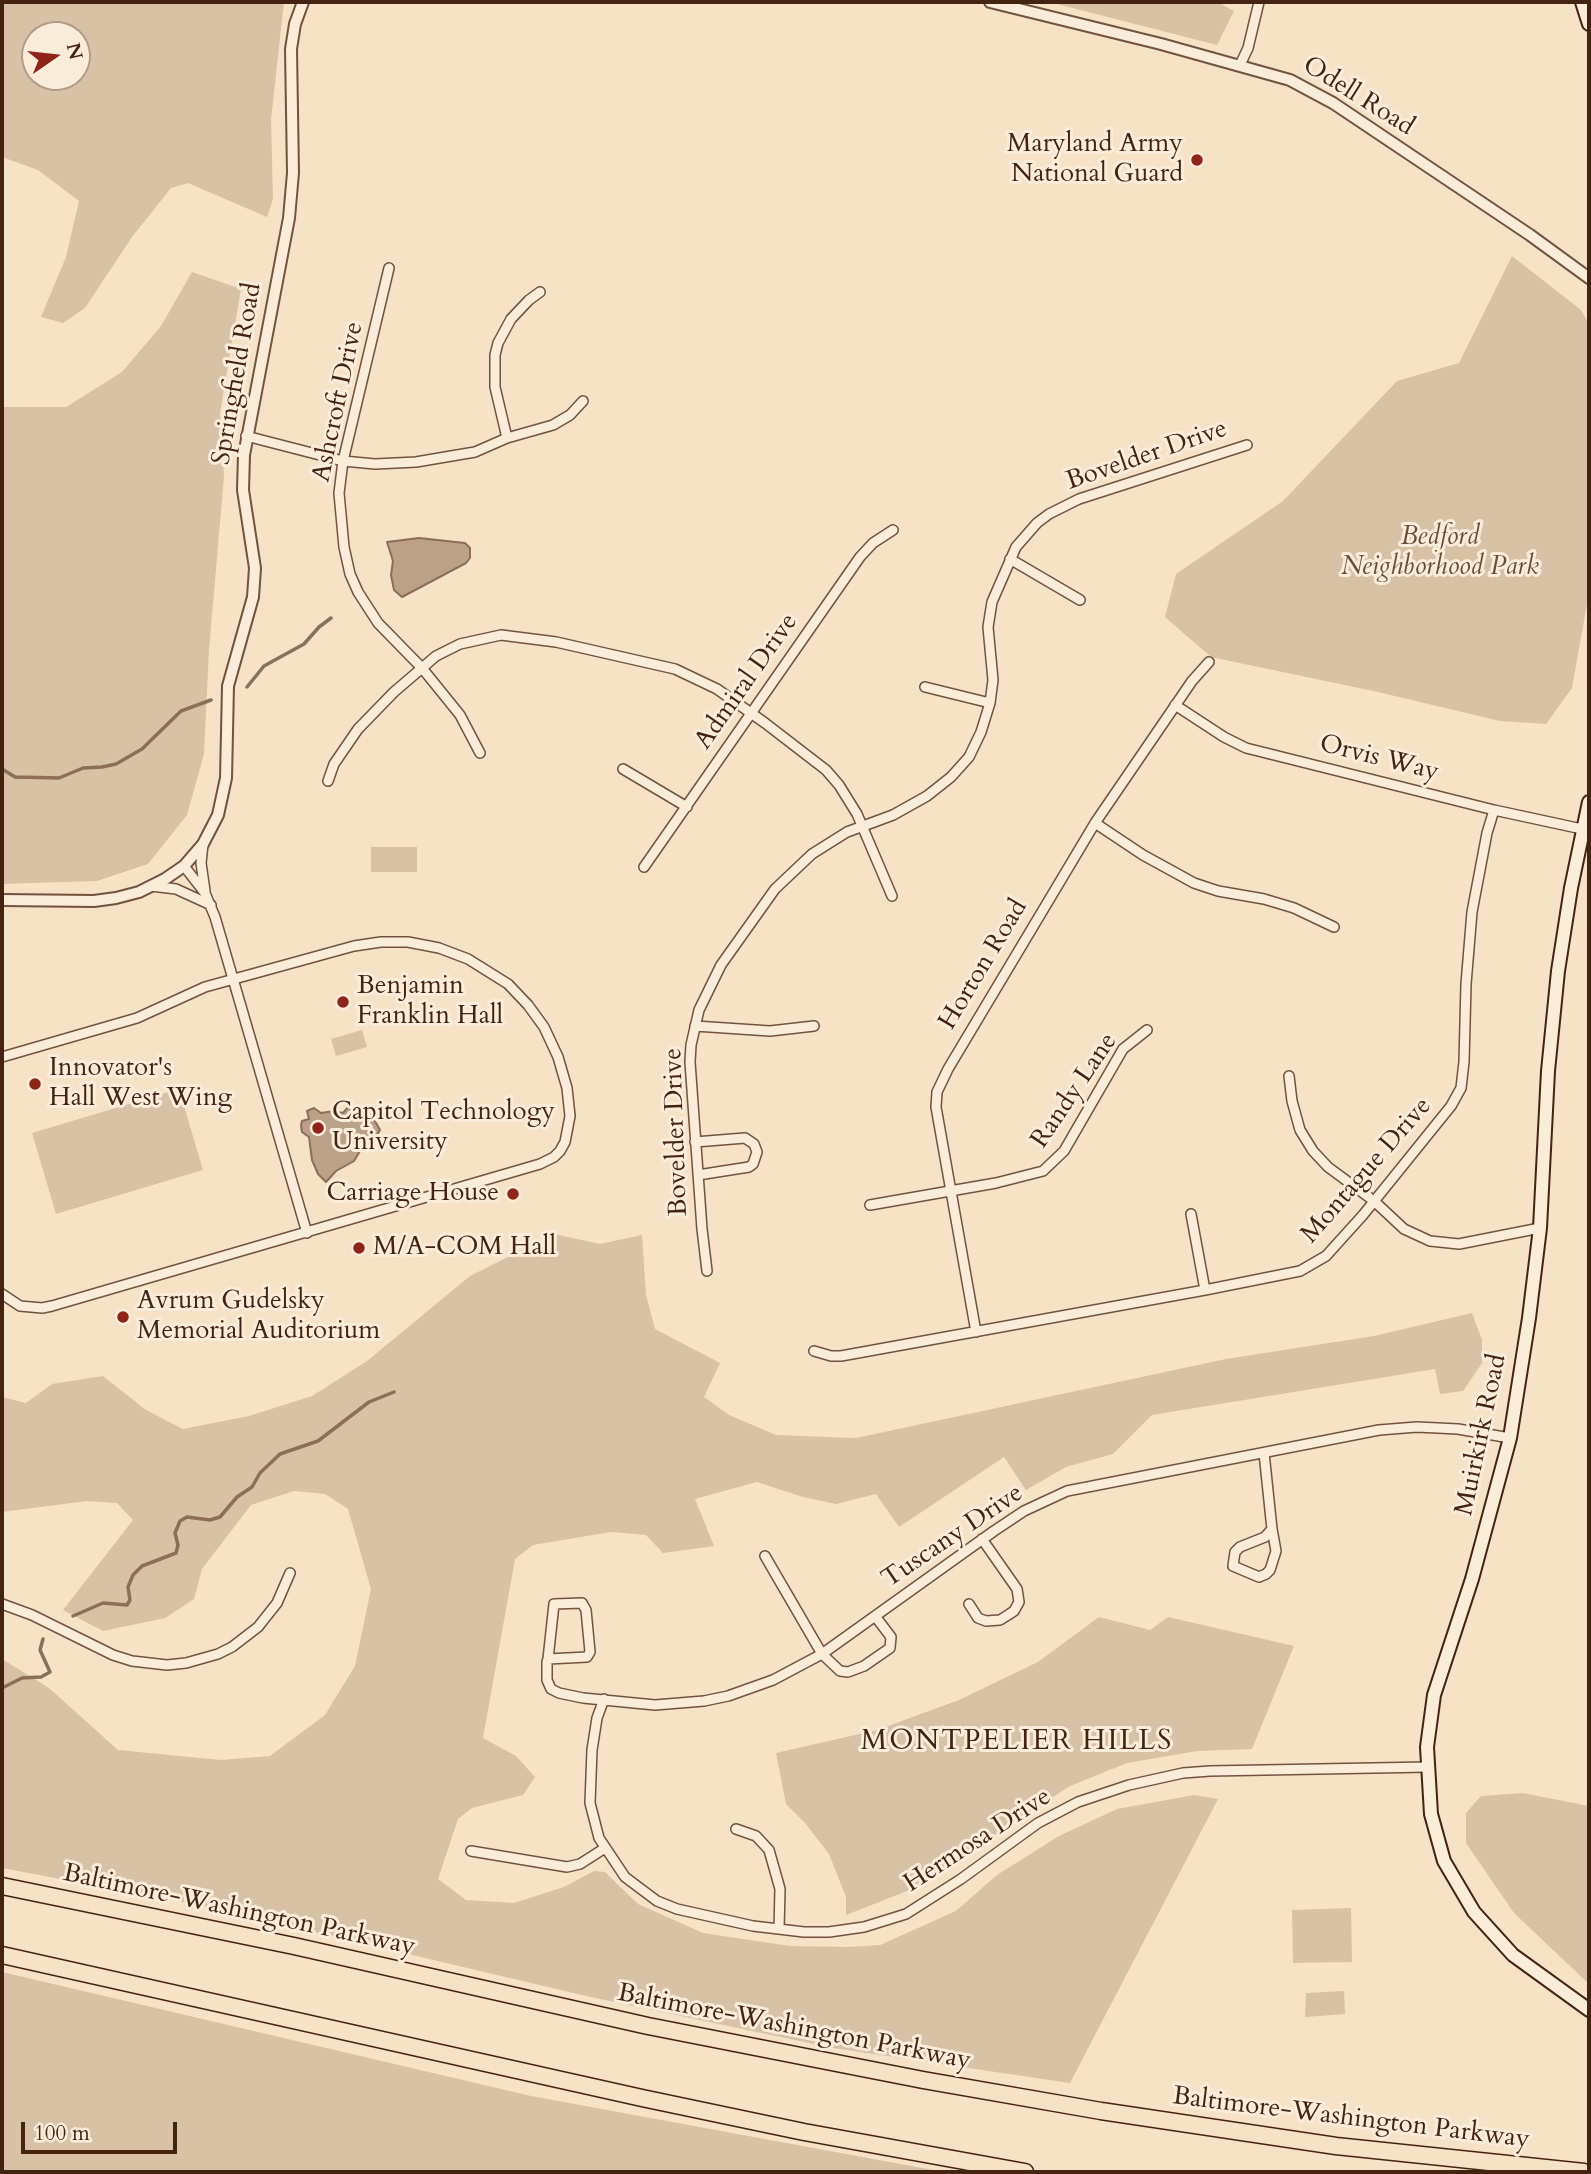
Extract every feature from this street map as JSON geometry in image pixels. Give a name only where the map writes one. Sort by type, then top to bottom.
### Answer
[{"type":"highway","name":"Baltimore-Washington Parkway","points":[[2,1886],[281,1943],[648,2026],[923,2080],[1101,2111],[1336,2146],[1584,2172]]},
{"type":"highway","points":[[2,1955],[642,2098],[804,2132],[1025,2172]]},
{"type":"highway","points":[[1553,2168],[1589,2170]]},
{"type":"main road","points":[[1583,2],[1589,24]]},
{"type":"main road","name":"Muirkirk Road","points":[[1589,802],[1563,939],[1550,1040],[1540,1228],[1510,1438],[1472,1579],[1434,1695],[1428,1734],[1431,1814],[1444,1861],[1474,1912],[1513,1955],[1589,2010]]},
{"type":"street","name":"Springfield Road","points":[[2,900],[105,900],[126,896],[151,886],[184,866],[203,844],[218,815],[224,792],[228,686],[253,597],[255,568],[243,490],[246,436],[289,218],[293,173],[291,49],[295,24],[303,2]]},
{"type":"street","name":"Odell Road","points":[[990,2],[1290,80],[1333,103],[1530,235],[1589,278]]},
{"type":"street","points":[[1240,65],[1248,48],[1259,2]]},
{"type":"street","name":"Ashcroft Drive","points":[[390,268],[343,461],[339,493],[341,524],[350,574],[378,623],[422,668],[467,725],[480,753]]},
{"type":"street","points":[[507,438],[495,387],[495,355],[511,318],[540,292]]},
{"type":"street","points":[[246,436],[343,461],[375,464],[416,462],[475,452],[507,438],[554,425],[583,401]]},
{"type":"street","name":"Bovelder Drive","points":[[707,1271],[690,1062],[695,1026],[707,991],[721,965],[775,889],[812,854],[847,832],[912,806],[951,777],[976,745],[990,702],[993,680],[988,635],[989,615],[998,586],[1016,547],[1037,523],[1063,506],[1099,492],[1247,445]]},
{"type":"street","name":"Admiral Drive","points":[[644,867],[860,557],[873,543],[893,530]]},
{"type":"street","points":[[1010,559],[1080,600]]},
{"type":"street","points":[[328,781],[334,764],[358,729],[436,656],[460,645],[501,635],[567,645],[675,669],[717,689],[751,712],[832,776],[862,826],[892,896]]},
{"type":"street","name":"Horton Road","points":[[975,1332],[936,1107],[941,1081],[1031,926],[1095,823],[1175,705],[1209,662]]},
{"type":"street","points":[[925,687],[990,702]]},
{"type":"street","name":"Orvis Way","points":[[1175,705],[1246,748],[1494,810],[1583,829]]},
{"type":"street","points":[[623,769],[687,807]]},
{"type":"street","name":"Montague Drive","points":[[814,1351],[841,1356],[1278,1276],[1314,1264],[1341,1241],[1451,1107],[1461,1088],[1465,984],[1472,912],[1494,810]]},
{"type":"street","points":[[1095,823],[1143,855],[1194,883],[1294,908],[1334,927]]},
{"type":"street","points":[[203,844],[201,863],[205,893]]},
{"type":"street","points":[[184,866],[211,905],[307,1233]]},
{"type":"street","points":[[151,886],[176,889],[211,905]]},
{"type":"street","points":[[2,1057],[137,1018],[193,992],[233,980],[368,944],[401,942],[439,948],[480,966],[508,984],[519,995],[544,1027],[563,1073],[570,1116],[565,1142],[554,1157],[540,1164],[52,1306],[20,1306],[2,1294]]},
{"type":"street","points":[[695,1026],[770,1031],[814,1026]]},
{"type":"street","name":"Randy Lane","points":[[870,1205],[950,1192],[1043,1171],[1064,1152],[1122,1049],[1147,1030]]},
{"type":"street","points":[[1289,1076],[1296,1116],[1306,1142],[1328,1167],[1374,1200],[1404,1229],[1442,1244],[1459,1244],[1540,1228]]},
{"type":"street","points":[[695,1142],[745,1138],[754,1144],[757,1152],[757,1157],[749,1167],[698,1175]]},
{"type":"street","points":[[1191,1214],[1205,1290]]},
{"type":"street","name":"Tuscany Drive","points":[[548,1659],[547,1680],[551,1689],[559,1693],[654,1705],[727,1696],[773,1680],[822,1654],[1024,1511],[1067,1492],[1379,1430],[1417,1427],[1458,1429],[1510,1438]]},
{"type":"street","points":[[1264,1453],[1276,1550],[1273,1561],[1266,1574],[1259,1577],[1233,1566],[1235,1552],[1240,1547],[1265,1537],[1272,1529]]},
{"type":"street","points":[[969,1604],[978,1618],[986,1621],[1000,1620],[1014,1611],[1019,1602],[1017,1589],[982,1539]]},
{"type":"street","points":[[765,1556],[822,1654],[840,1671],[848,1672],[877,1659],[890,1648],[892,1642],[887,1629],[875,1616]]},
{"type":"street","points":[[2,1604],[32,1615],[113,1655],[132,1661],[167,1665],[186,1663],[233,1647],[258,1627],[277,1603],[290,1573]]},
{"type":"street","points":[[582,1603],[586,1610],[590,1652],[587,1657],[548,1659],[554,1604],[582,1603]]},
{"type":"street","name":"Hermosa Drive","points":[[604,1699],[595,1730],[590,1789],[594,1823],[605,1849],[625,1878],[657,1900],[677,1909],[779,1929],[829,1932],[864,1927],[906,1914],[1047,1818],[1093,1796],[1152,1779],[1210,1771],[1428,1767]]},
{"type":"street","points":[[736,1829],[756,1836],[769,1850],[774,1861],[780,1893],[779,1929]]},
{"type":"street","points":[[471,1851],[567,1867],[580,1864],[605,1849]]},
{"type":"green space","points":[[2,2],[284,2],[271,120],[273,199],[267,217],[188,183],[171,188],[132,237],[85,308],[63,323],[41,317],[66,257],[79,201],[38,170],[2,157]]},
{"type":"green space","points":[[1049,2],[1217,2],[1234,11],[1217,45]]},
{"type":"green space","name":"Bedford Neighborhood Park","points":[[1512,256],[1581,310],[1589,324],[1589,593],[1572,688],[1546,724],[1500,721],[1211,657],[1165,617],[1176,574],[1283,501],[1397,381],[1459,363]]},
{"type":"green space","points":[[192,272],[241,289],[220,413],[224,476],[209,650],[204,754],[187,815],[148,864],[97,881],[2,884],[2,407],[66,407],[122,372],[161,326]]},
{"type":"green space","points":[[371,847],[417,847],[417,872],[371,872]]},
{"type":"green space","points":[[362,1030],[367,1047],[336,1056],[331,1039]]},
{"type":"green space","points":[[179,1089],[203,1170],[56,1214],[32,1133]]},
{"type":"green space","points":[[554,1234],[600,1244],[642,1235],[646,1295],[655,1329],[720,1363],[704,1397],[729,1415],[776,1435],[856,1438],[1226,1359],[1374,1336],[1472,1313],[1482,1340],[1482,1363],[1463,1391],[1440,1394],[1435,1369],[1152,1415],[1113,1454],[1066,1467],[1026,1490],[1004,1457],[899,1527],[876,1494],[836,1504],[803,1497],[757,1482],[695,1499],[714,1546],[663,1553],[646,1535],[611,1532],[533,1545],[515,1559],[483,1738],[516,1756],[535,1777],[523,1795],[472,1808],[458,1819],[438,1879],[466,1900],[514,1903],[564,1887],[594,1871],[605,1872],[638,1904],[703,1933],[790,1946],[880,1945],[956,1911],[997,1875],[1059,1836],[1117,1809],[1194,1795],[1218,1799],[1070,2083],[833,2048],[586,1996],[209,1907],[2,1868],[2,1659],[49,1688],[118,1750],[221,1760],[270,1756],[325,1715],[355,1666],[371,1589],[348,1509],[325,1494],[294,1491],[251,1505],[202,1569],[194,1599],[165,1618],[103,1631],[63,1610],[133,1520],[117,1503],[87,1501],[2,1512],[2,1397],[26,1403],[52,1384],[103,1376],[146,1410],[183,1429],[249,1416],[312,1396],[367,1361],[470,1276]]},
{"type":"green space","points":[[1099,1617],[1150,1630],[1168,1617],[1294,1646],[1252,1749],[1197,1751],[1127,1763],[1070,1786],[930,1882],[846,1915],[846,1897],[829,1854],[786,1804],[776,1753],[877,1730],[959,1700],[1038,1662]]},
{"type":"green space","points":[[1523,1793],[1589,1806],[1589,1984],[1514,1913],[1466,1843],[1466,1813],[1481,1796]]},
{"type":"green space","points":[[1351,1908],[1352,1962],[1293,1963],[1292,1910]]},
{"type":"green space","points":[[2,1972],[531,2096],[944,2172],[2,2172]]},
{"type":"green space","points":[[1344,1991],[1345,2014],[1305,2017],[1306,1993]]},
{"type":"shaded area","points":[[419,538],[465,543],[470,548],[470,558],[466,563],[402,597],[394,590],[391,575],[393,561],[387,542]]},
{"type":"shaded area","points":[[349,1106],[351,1110],[359,1107],[371,1114],[380,1130],[375,1138],[363,1146],[354,1161],[336,1171],[326,1182],[318,1174],[312,1160],[309,1137],[302,1132],[302,1121],[309,1119],[307,1111],[314,1108],[321,1113],[343,1113]]},
{"type":"waterway","points":[[247,687],[264,666],[304,644],[331,618]]},
{"type":"waterway","points":[[2,769],[15,777],[59,778],[83,768],[116,764],[142,749],[181,711],[211,700]]},
{"type":"waterway","points":[[73,1616],[103,1603],[127,1605],[130,1600],[128,1587],[133,1575],[142,1566],[176,1553],[178,1545],[175,1533],[180,1521],[187,1517],[210,1520],[220,1517],[237,1497],[252,1487],[260,1473],[280,1454],[318,1441],[369,1402],[394,1392]]},
{"type":"waterway","points":[[2,1688],[22,1678],[41,1677],[50,1672],[40,1650],[43,1639]]},
{"type":"place","name":"Maryland Army National Guard","points":[[1197,160]]},
{"type":"place","name":"Benjamin Franklin Hall","points":[[343,1002]]},
{"type":"place","name":"Innovator's Hall West Wing","points":[[35,1084]]},
{"type":"place","name":"Capitol Technology University","points":[[318,1128]]},
{"type":"place","name":"Carriage House","points":[[513,1194]]},
{"type":"place","name":"M/A-COM Hall","points":[[359,1248]]},
{"type":"place","name":"Avrum Gudelsky Memorial Auditorium","points":[[123,1317]]},
{"type":"district","name":"MONTPELIER HILLS","points":[[1017,1743]]}]
